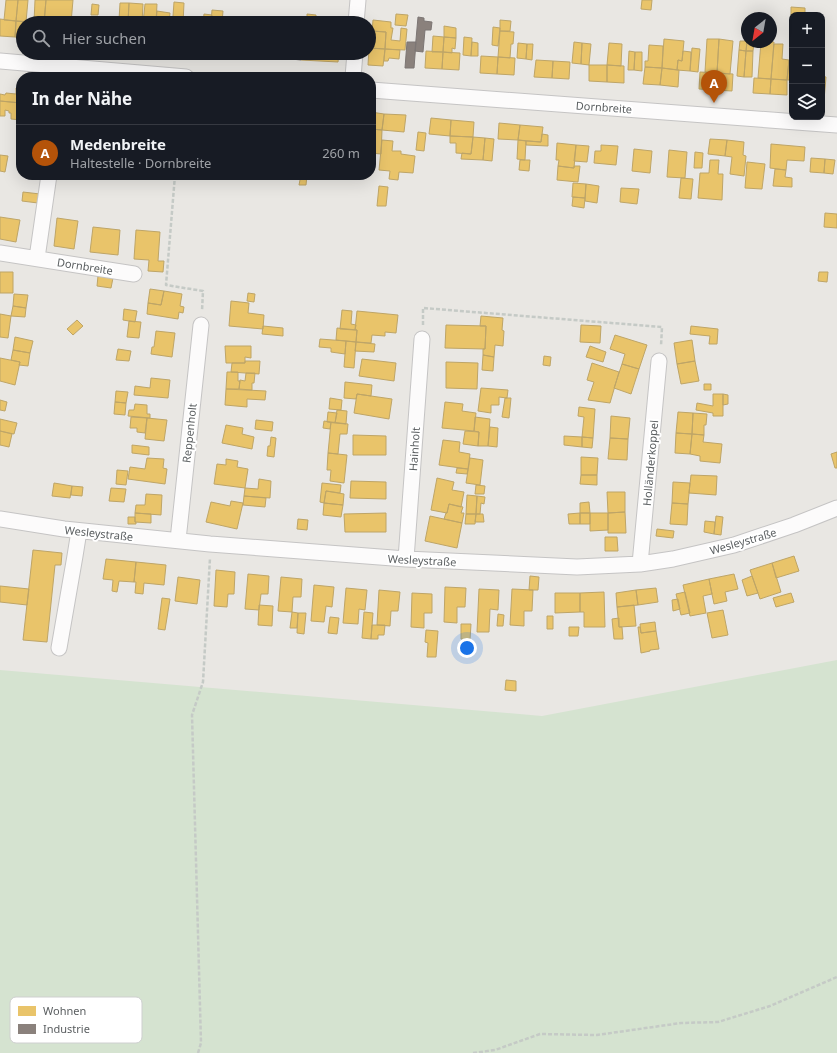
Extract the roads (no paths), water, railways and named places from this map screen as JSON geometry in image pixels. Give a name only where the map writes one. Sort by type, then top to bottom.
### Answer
[{"type":"street","points":[[357,16],[358,0]]},
{"type":"street","points":[[353,72],[354,60]]},
{"type":"street","points":[[0,61],[62,72]]},
{"type":"street","name":"Dornbreite","points":[[376,90],[837,125]]},
{"type":"street","points":[[37,258],[48,180]]},
{"type":"street","name":"Dornbreite","points":[[0,253],[134,274]]},
{"type":"street","name":"Reppenholt","points":[[178,540],[200,325]]},
{"type":"street","name":"Hainholt","points":[[406,559],[422,339]]},
{"type":"street","name":"Holländerkoppel","points":[[640,564],[660,361]]},
{"type":"street","name":"Wesleystraße","points":[[0,519],[79,531],[210,544],[406,559],[577,567],[640,564],[673,559],[734,545],[794,525],[837,508]]},
{"type":"street","points":[[58,648],[79,531]]},
{"type":"place","name":"Medenbreite","points":[[714,103]]}]
